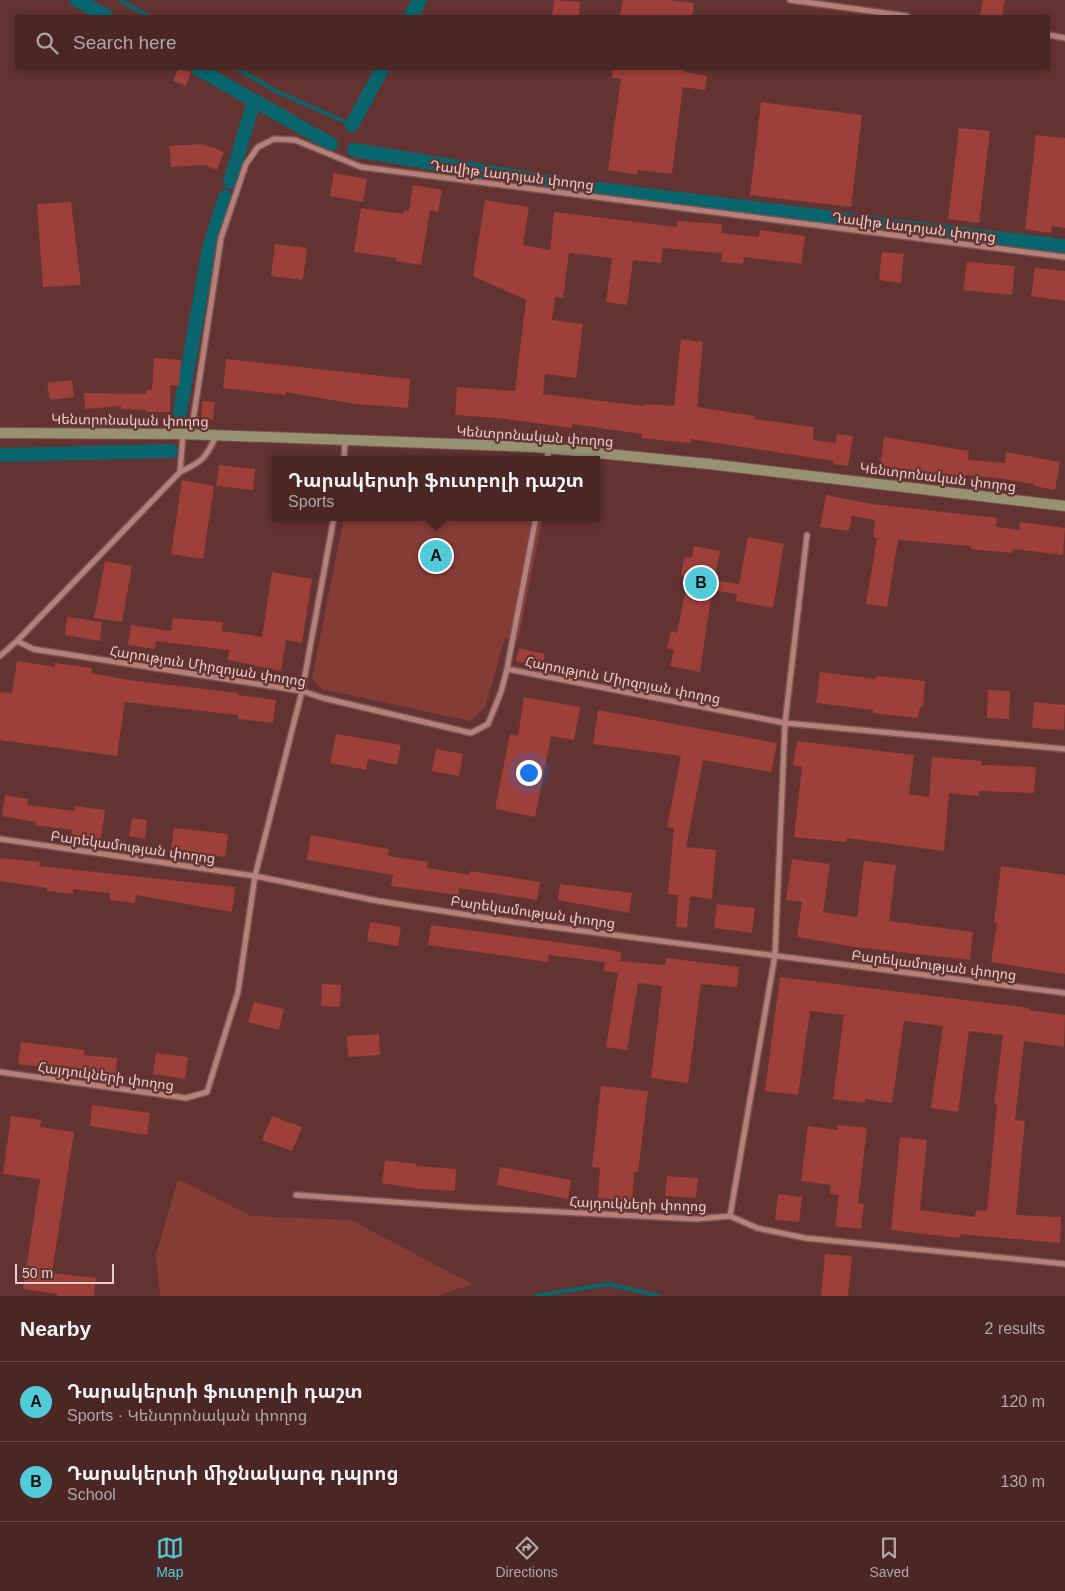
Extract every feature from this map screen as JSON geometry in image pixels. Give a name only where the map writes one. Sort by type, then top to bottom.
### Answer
[{"type":"main road","name":"Կենտրոնական փողոց","points":[[0,433],[187,434],[549,448],[709,464],[1065,506]]},
{"type":"street","points":[[790,0],[901,15]]},
{"type":"street","points":[[1050,35],[1065,38]]},
{"type":"street","name":"Դավիթ Լադոյան փողոց","points":[[180,472],[221,238],[246,164],[258,147],[274,139],[295,140],[361,167],[1065,257]]},
{"type":"street","points":[[0,656],[17,641],[180,472],[196,465],[207,456],[216,436]]},
{"type":"street","points":[[344,456],[345,440]]},
{"type":"street","points":[[547,456],[549,448]]},
{"type":"street","points":[[254,876],[302,691],[333,521]]},
{"type":"street","points":[[506,669],[535,521]]},
{"type":"street","points":[[730,1216],[775,955],[785,723],[807,535]]},
{"type":"street","name":"Հարություն Միրզոյան փողոց","points":[[17,641],[33,649],[302,691],[323,698],[471,733],[488,724],[501,692],[506,669],[785,723],[1065,749]]},
{"type":"street","name":"Բարեկամության փողոց","points":[[0,839],[254,876],[378,901],[455,913],[1065,993]]},
{"type":"street","name":"Հայդուկների փողոց","points":[[0,1072],[186,1098],[207,1092],[238,992],[254,876]]},
{"type":"street","name":"Հայդուկների փողոց","points":[[296,1195],[464,1207],[696,1219],[730,1216],[757,1228],[805,1238],[1065,1264]]},
{"type":"shaded area","points":[[343,521],[542,521],[518,641],[505,638],[485,707],[470,721],[322,689],[312,679]]},
{"type":"shaded area","points":[[178,1179],[251,1216],[351,1220],[472,1284],[437,1296],[160,1296],[156,1254]]},
{"type":"building","points":[[554,0],[580,2],[579,15],[552,15]]},
{"type":"building","points":[[623,0],[668,0],[694,3],[692,15],[620,15]]},
{"type":"building","points":[[983,0],[1005,0],[1002,15],[980,15]]},
{"type":"building","points":[[178,70],[191,72],[186,86],[173,81]]},
{"type":"building","points":[[613,70],[685,70],[684,72],[707,76],[705,90],[683,87],[672,174],[638,170],[637,175],[608,170],[621,79],[612,78]]},
{"type":"building","points":[[761,102],[862,115],[851,207],[750,195]]},
{"type":"building","points":[[959,128],[990,131],[979,223],[948,219]]},
{"type":"building","points":[[1036,135],[1065,138],[1065,228],[1052,226],[1051,233],[1025,229]]},
{"type":"building","points":[[203,144],[224,152],[217,170],[205,165],[171,167],[169,146]]},
{"type":"building","points":[[334,173],[367,179],[363,202],[330,196]]},
{"type":"building","points":[[413,185],[442,190],[438,212],[430,210],[421,265],[396,261],[396,258],[354,252],[361,208],[403,214],[404,210],[409,211]]},
{"type":"building","points":[[485,200],[529,207],[523,245],[550,250],[554,212],[677,227],[677,221],[722,224],[721,233],[759,237],[760,230],[805,236],[801,264],[744,257],[743,264],[721,262],[722,253],[663,248],[661,263],[633,260],[627,305],[606,302],[612,258],[569,253],[563,298],[555,297],[552,320],[583,324],[576,378],[545,374],[543,394],[644,406],[645,404],[674,406],[681,339],[703,342],[697,407],[754,416],[754,419],[814,427],[813,440],[836,443],[837,434],[853,436],[848,466],[833,464],[834,461],[690,439],[690,443],[641,438],[642,434],[572,424],[572,428],[499,418],[455,415],[457,387],[515,391],[526,300],[473,276]]},
{"type":"building","points":[[71,202],[81,285],[43,287],[37,204]]},
{"type":"building","points":[[275,244],[307,248],[303,280],[271,276]]},
{"type":"building","points":[[882,252],[904,254],[901,283],[879,280]]},
{"type":"building","points":[[967,262],[1015,266],[1012,295],[963,290]]},
{"type":"building","points":[[1035,268],[1065,271],[1065,301],[1031,296]]},
{"type":"building","points":[[154,358],[181,360],[179,386],[170,385],[170,412],[121,409],[121,406],[85,409],[84,393],[146,394],[146,390],[152,390]]},
{"type":"building","points":[[226,359],[410,379],[408,408],[355,404],[286,392],[286,395],[223,388]]},
{"type":"building","points":[[72,380],[74,397],[50,400],[47,383]]},
{"type":"building","points":[[202,401],[215,402],[213,420],[201,419]]},
{"type":"building","points":[[884,437],[969,451],[968,460],[1005,463],[1006,452],[1060,462],[1055,490],[1034,486],[1034,484],[997,478],[966,475],[966,478],[880,466]]},
{"type":"building","points":[[219,465],[255,469],[253,490],[216,486]]},
{"type":"building","points":[[182,480],[214,486],[203,559],[171,554]]},
{"type":"building","points":[[826,495],[872,504],[997,518],[996,527],[1019,530],[1020,522],[1065,528],[1063,555],[1013,549],[1012,553],[971,549],[971,546],[898,540],[887,607],[866,604],[877,538],[873,537],[875,520],[852,516],[849,531],[820,527]]},
{"type":"building","points":[[748,537],[784,544],[773,608],[736,601],[737,594],[712,590],[700,672],[670,666],[674,650],[667,648],[671,631],[677,633],[688,578],[681,575],[684,558],[692,557],[694,546],[720,551],[714,580],[739,584]]},
{"type":"building","points":[[105,561],[132,566],[122,622],[94,618]]},
{"type":"building","points":[[272,572],[312,579],[302,643],[286,640],[281,671],[228,660],[229,650],[156,641],[155,649],[128,645],[131,625],[171,631],[173,618],[223,622],[222,631],[262,637]]},
{"type":"building","points":[[67,617],[102,622],[100,641],[65,635]]},
{"type":"building","points":[[519,648],[545,654],[542,667],[516,661]]},
{"type":"building","points":[[17,661],[55,667],[55,663],[92,668],[91,673],[128,680],[238,693],[238,695],[276,700],[273,723],[238,719],[238,715],[125,702],[117,756],[0,740],[0,692],[12,693]]},
{"type":"building","points":[[820,672],[876,679],[877,676],[925,681],[923,707],[920,707],[918,718],[873,713],[873,710],[816,703]]},
{"type":"building","points":[[988,690],[1010,691],[1009,719],[987,718]]},
{"type":"building","points":[[524,697],[580,707],[574,740],[551,736],[535,817],[495,809],[510,734],[518,736]]},
{"type":"building","points":[[1034,702],[1065,705],[1064,730],[1032,728]]},
{"type":"building","points":[[598,710],[777,743],[771,772],[703,760],[686,847],[716,850],[712,899],[690,896],[687,928],[676,927],[678,895],[668,894],[674,828],[667,827],[681,756],[593,744]]},
{"type":"building","points":[[336,734],[401,745],[397,765],[368,759],[366,770],[330,763]]},
{"type":"building","points":[[797,741],[914,755],[909,794],[929,797],[932,757],[982,761],[981,765],[1036,767],[1034,793],[979,791],[979,796],[949,793],[944,851],[847,838],[846,842],[794,837],[802,767],[793,765]]},
{"type":"building","points":[[436,749],[463,754],[459,776],[432,771]]},
{"type":"building","points":[[5,795],[28,799],[27,805],[74,811],[75,806],[105,810],[101,840],[71,836],[72,830],[35,825],[36,822],[2,816]]},
{"type":"building","points":[[132,818],[147,820],[145,839],[129,836]]},
{"type":"building","points":[[174,828],[228,834],[225,857],[171,850]]},
{"type":"building","points":[[311,835],[389,849],[388,856],[428,862],[427,868],[470,875],[470,871],[540,882],[537,900],[459,888],[458,895],[391,886],[393,875],[307,860]]},
{"type":"building","points":[[0,858],[40,862],[39,866],[235,887],[232,912],[136,895],[135,903],[110,900],[110,893],[73,889],[73,894],[47,891],[47,888],[0,881]]},
{"type":"building","points":[[792,859],[830,864],[823,912],[857,917],[864,861],[896,865],[889,921],[973,932],[970,960],[855,947],[797,937],[802,902],[786,900]]},
{"type":"building","points":[[1001,866],[1065,875],[1065,974],[991,962],[997,923],[994,923]]},
{"type":"building","points":[[560,884],[632,893],[629,913],[558,900]]},
{"type":"building","points":[[717,904],[755,908],[752,933],[714,928]]},
{"type":"building","points":[[370,922],[401,927],[398,946],[367,941]]},
{"type":"building","points":[[431,925],[621,952],[620,961],[665,965],[666,958],[739,967],[737,987],[701,984],[688,1083],[651,1078],[662,986],[638,983],[627,1050],[606,1047],[618,973],[604,971],[605,962],[549,955],[548,962],[428,945]]},
{"type":"building","points":[[780,977],[1030,1008],[1029,1010],[1065,1015],[1064,1047],[1024,1041],[1015,1120],[1025,1121],[1016,1215],[1061,1217],[1060,1243],[960,1234],[960,1238],[891,1230],[900,1137],[927,1140],[920,1210],[975,1217],[976,1210],[987,1211],[997,1105],[994,1104],[1003,1035],[969,1031],[958,1112],[931,1108],[943,1026],[904,1021],[892,1103],[865,1099],[865,1103],[833,1099],[844,1015],[810,1011],[798,1095],[765,1091]]},
{"type":"building","points":[[322,984],[341,985],[340,1007],[321,1006]]},
{"type":"building","points":[[254,1002],[284,1009],[279,1030],[248,1022]]},
{"type":"building","points":[[379,1034],[380,1055],[348,1057],[347,1036]]},
{"type":"building","points":[[21,1042],[84,1050],[84,1055],[117,1058],[116,1076],[18,1064]]},
{"type":"building","points":[[156,1053],[188,1057],[185,1079],[153,1074]]},
{"type":"building","points":[[601,1086],[648,1091],[638,1173],[634,1172],[632,1201],[598,1198],[600,1168],[592,1167]]},
{"type":"building","points":[[92,1105],[150,1113],[147,1135],[90,1126]]},
{"type":"building","points":[[11,1116],[41,1120],[40,1127],[74,1132],[52,1273],[96,1278],[94,1296],[57,1296],[58,1294],[23,1289],[40,1179],[3,1174]]},
{"type":"building","points":[[272,1116],[302,1127],[292,1151],[262,1140]]},
{"type":"building","points":[[838,1125],[867,1128],[858,1203],[864,1204],[861,1229],[835,1226],[839,1195],[830,1194],[831,1185],[801,1181],[808,1126],[838,1130]]},
{"type":"building","points":[[385,1160],[416,1164],[416,1166],[456,1169],[455,1191],[420,1189],[382,1183]]},
{"type":"building","points":[[500,1167],[571,1180],[568,1199],[497,1185]]},
{"type":"building","points":[[667,1176],[698,1178],[696,1198],[665,1196]]},
{"type":"building","points":[[778,1194],[802,1197],[799,1222],[775,1220]]},
{"type":"building","points":[[825,1254],[852,1256],[848,1296],[821,1296]]},
{"type":"waterway","points":[[77,0],[104,15]]},
{"type":"waterway","points":[[120,0],[146,15]]},
{"type":"waterway","points":[[412,15],[420,0]]},
{"type":"waterway","points":[[200,70],[331,144]]},
{"type":"waterway","points":[[240,70],[276,91],[352,125]]},
{"type":"waterway","points":[[352,125],[381,70]]},
{"type":"waterway","points":[[230,182],[254,101]]},
{"type":"waterway","points":[[354,150],[581,187],[851,220]]},
{"type":"waterway","points":[[180,412],[209,248],[225,197]]},
{"type":"waterway","points":[[870,223],[1065,246]]},
{"type":"waterway","points":[[0,455],[171,451]]},
{"type":"waterway","points":[[535,1296],[608,1284],[659,1296]]},
{"type":"place","name":"Դարակերտի ֆուտբոլի դաշտ","points":[[436,556]]},
{"type":"place","name":"Դարակերտի միջնակարգ դպրոց","points":[[701,583]]}]
